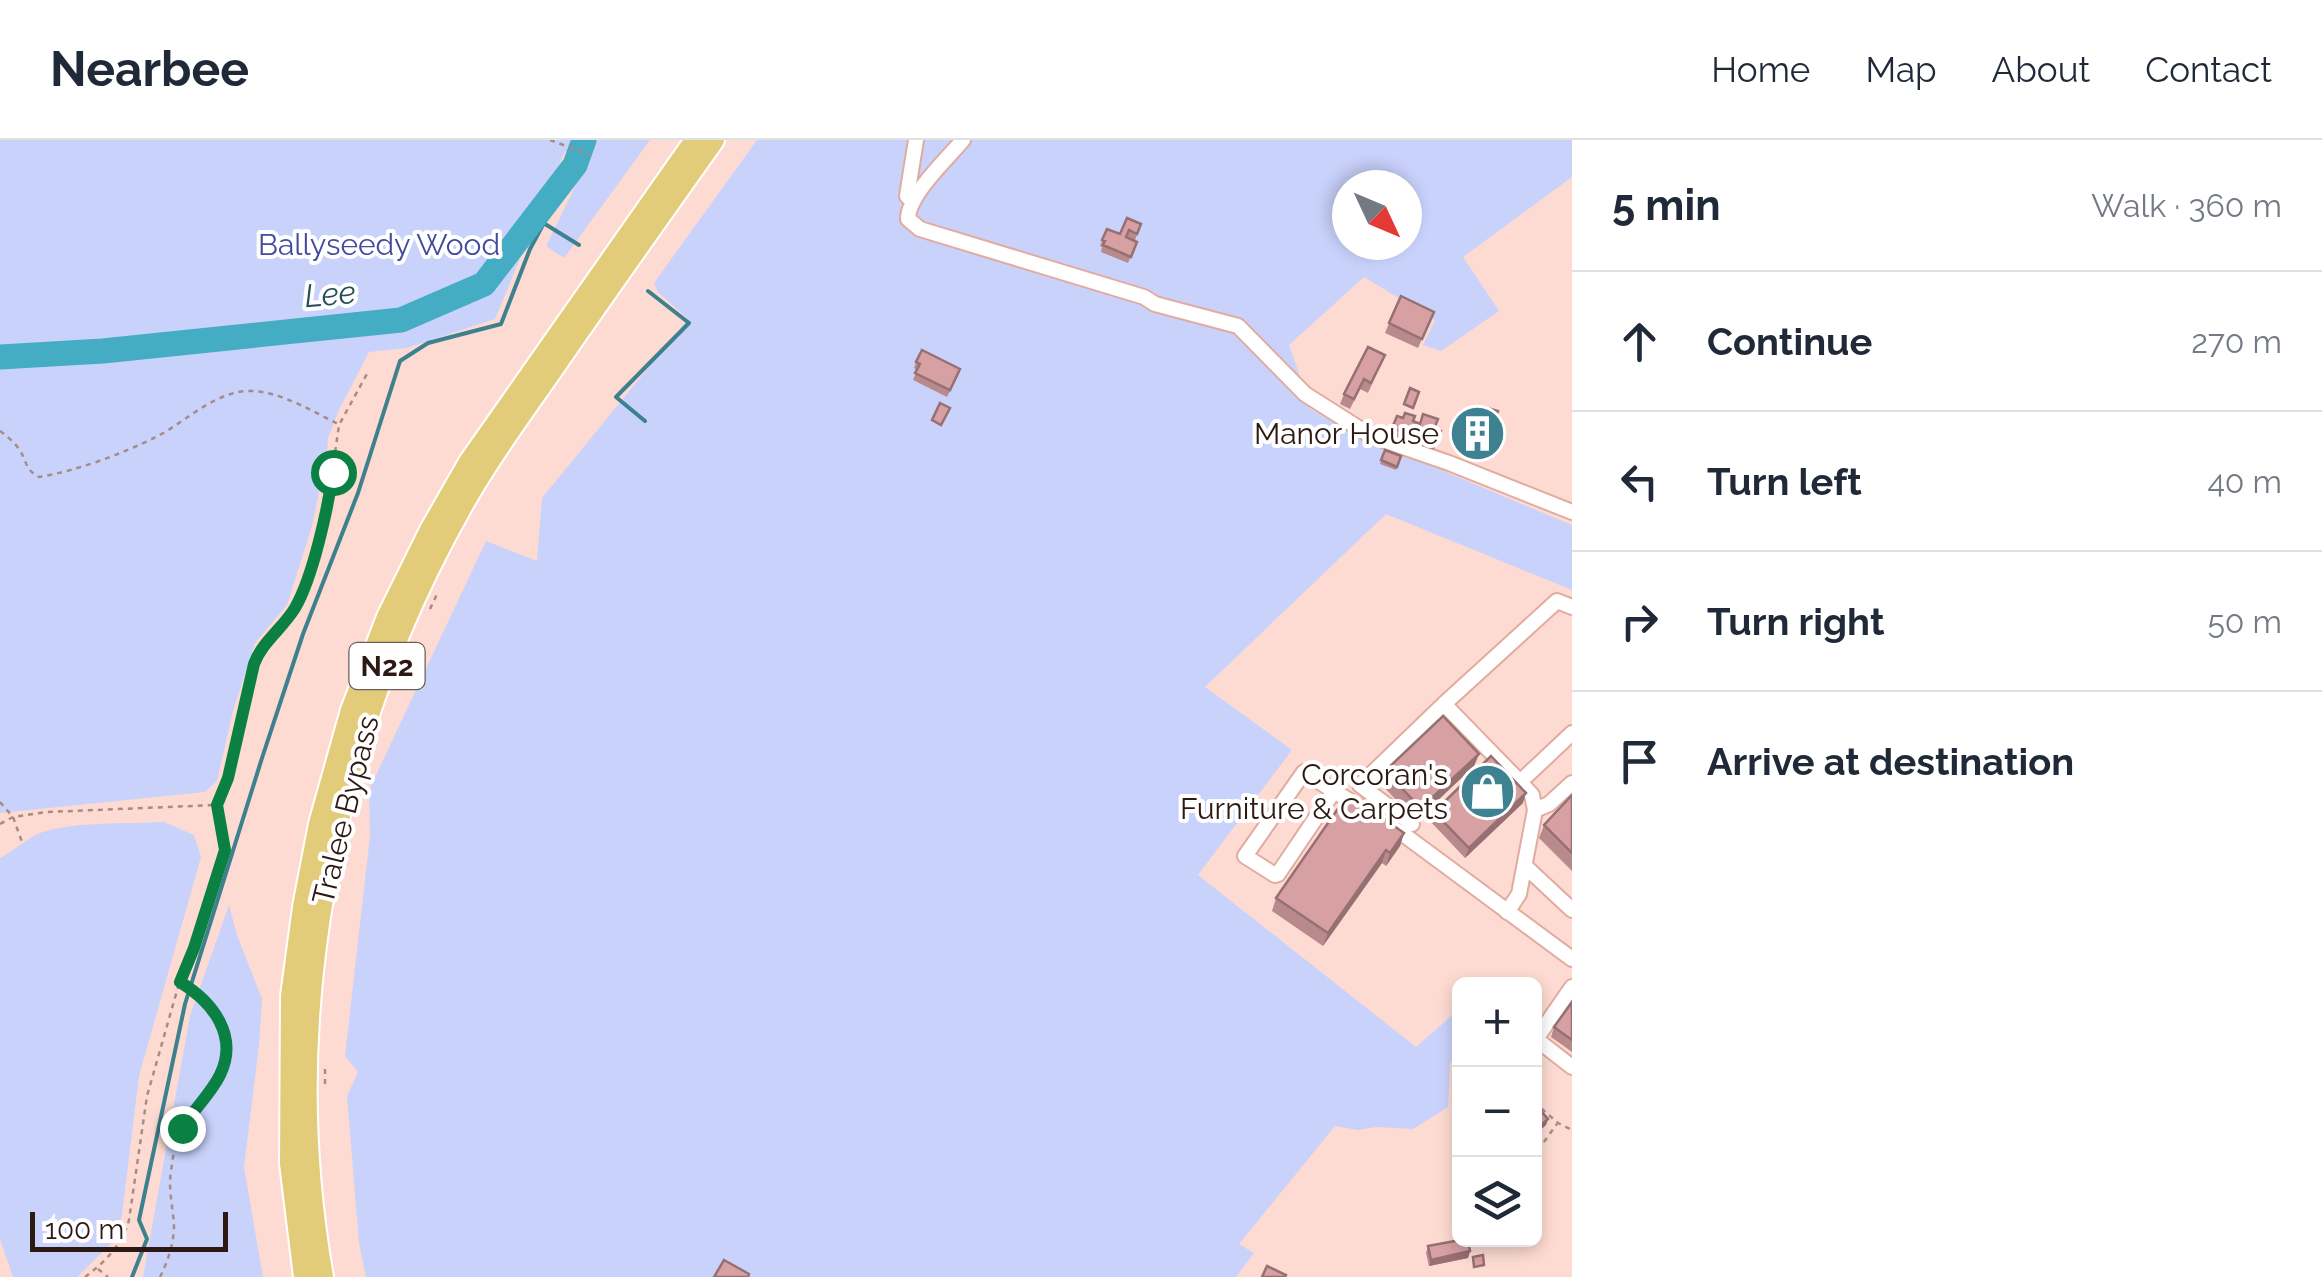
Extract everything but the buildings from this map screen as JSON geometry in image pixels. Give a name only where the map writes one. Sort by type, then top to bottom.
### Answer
[{"type":"highway","name":"Tralee Bypass","points":[[304,1277],[290,1163],[291,996],[319,824],[351,710],[388,618],[468,462],[696,140]]},
{"type":"highway","name":"Tralee Bypass","points":[[324,1277],[309,1166],[310,995],[340,812],[369,713],[412,607],[484,469],[714,140]]},
{"type":"lane","points":[[913,202],[907,196],[916,140]]},
{"type":"lane","points":[[963,140],[913,202],[908,220],[930,233],[1238,326],[1305,394],[1371,436],[1572,512]]},
{"type":"lane","points":[[1412,824],[1360,785],[1556,601],[1572,607]]},
{"type":"lane","points":[[1444,704],[1532,795],[1535,810],[1520,894],[1507,912]]},
{"type":"lane","points":[[1520,782],[1570,738]]},
{"type":"lane","points":[[1334,791],[1278,874],[1245,856],[1304,772],[1407,837],[1572,959]]},
{"type":"lane","points":[[1535,810],[1549,804],[1572,783]]},
{"type":"lane","points":[[1525,866],[1572,910]]},
{"type":"lane","points":[[1572,987],[1536,1038],[1572,1067]]},
{"type":"path","points":[[550,140],[590,155]]},
{"type":"path","points":[[84,1277],[125,1235],[147,1096],[225,850],[217,805],[228,778],[258,653],[295,608],[306,582],[328,502],[339,425],[368,372]]},
{"type":"path","points":[[0,431],[18,447],[26,468],[38,477],[128,450],[204,406],[240,392],[271,394],[339,425]]},
{"type":"path","points":[[424,620],[441,586]]},
{"type":"path","points":[[0,802],[13,817],[22,842]]},
{"type":"path","points":[[0,824],[13,817],[47,812],[217,805]]},
{"type":"path","points":[[160,1277],[173,1236],[169,1184],[179,1134],[219,1077],[227,1051],[224,1027],[214,1012],[195,991],[180,982]]},
{"type":"path","points":[[325,1090],[326,1054]]},
{"type":"path","points":[[1542,1109],[1572,1130]]},
{"type":"path","points":[[1542,1145],[1558,1123]]},
{"type":"path","points":[[96,1268],[108,1277]]},
{"type":"green space","name":"Ballyseedy Wood","points":[[0,140],[650,140],[564,258],[546,246],[585,166],[565,151],[495,319],[407,348],[369,352],[328,438],[312,526],[287,605],[255,643],[233,711],[217,781],[205,792],[0,813]]},
{"type":"green space","points":[[757,140],[1572,140],[1572,177],[1463,257],[1499,311],[1441,351],[1423,345],[1435,320],[1364,277],[1289,345],[1312,410],[1353,433],[1572,525],[1572,590],[1386,514],[1205,687],[1292,750],[1198,875],[1416,1047],[1452,1015],[1448,1107],[1413,1129],[1358,1130],[1335,1126],[1239,1244],[1254,1253],[1236,1277],[366,1277],[359,1243],[347,1096],[358,1072],[345,1056],[370,836],[369,790],[486,541],[537,561],[542,498],[688,319],[658,292],[654,283]]},
{"type":"green space","points":[[164,822],[194,835],[201,857],[139,1076],[122,1215],[113,1242],[77,1277],[13,1277],[0,1239],[0,858],[53,829]]},
{"type":"green space","points":[[229,905],[262,999],[244,1167],[263,1277],[143,1277],[190,1016]]},
{"type":"waterway","name":"Lee","points":[[0,357],[103,351],[401,320],[484,284],[575,165],[584,140]]},
{"type":"waterway","points":[[132,1277],[147,1239],[139,1220],[185,1004],[303,634],[358,493],[400,361],[428,343],[501,324],[530,249],[575,165]]},
{"type":"waterway","points":[[545,224],[579,245]]},
{"type":"waterway","points":[[645,421],[616,397],[689,323],[648,291]]},
{"type":"place","name":"Manor House","points":[[1478,434]]},
{"type":"place","name":"Corcoran's Furniture & Carpets","points":[[1487,792]]},
{"type":"route","points":[[182,1128],[219,1077],[227,1051],[224,1027],[214,1012],[198,993],[180,982],[225,850],[217,805],[228,778],[254,664],[301,595],[333,472]]}]
